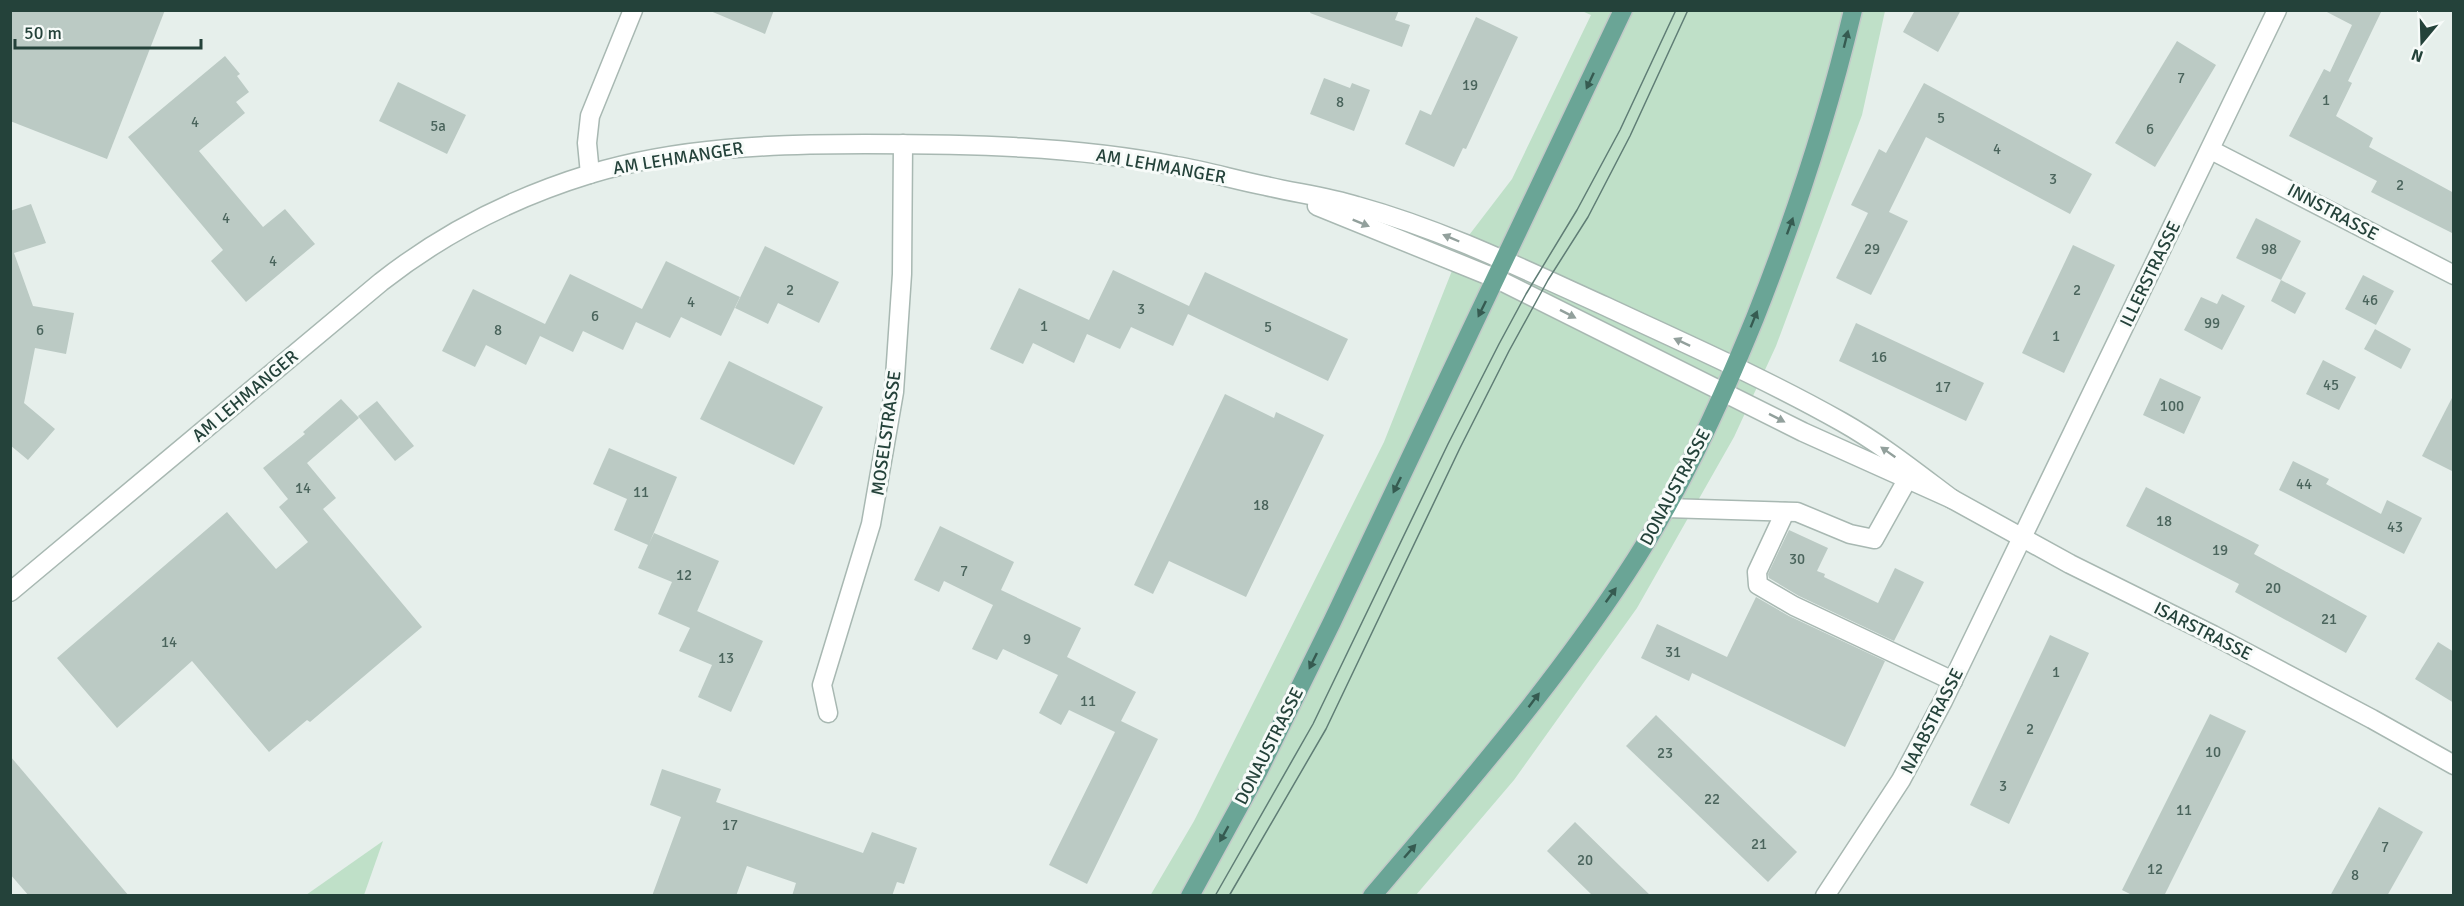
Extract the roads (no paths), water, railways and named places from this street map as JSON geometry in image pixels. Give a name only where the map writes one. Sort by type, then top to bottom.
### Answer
[{"type":"main road","name":"DONAUSTRASSE","points":[[1190,896],[1263,761],[1497,279],[1623,10]]},
{"type":"main road","name":"DONAUSTRASSE","points":[[1372,896],[1489,760],[1626,574],[1666,507],[1735,367],[1800,197],[1828,107],[1853,10]]},
{"type":"street","points":[[590,174],[587,143],[590,116],[633,10]]},
{"type":"street","name":"ILLERSTRASSE","points":[[2022,537],[2277,10]]},
{"type":"street","name":"AM LEHMANGER","points":[[10,592],[398,268],[490,213],[538,192],[590,174],[642,160],[750,146],[903,144],[1070,151],[1175,165],[1355,205],[1432,230],[1505,260],[1735,367]]},
{"type":"street","name":"MOSELSTRASSE","points":[[828,713],[822,685],[871,524],[894,392],[902,274],[903,144]]},
{"type":"street","name":"INNSTRASSE","points":[[2211,150],[2454,275]]},
{"type":"street","name":"AM LEHMANGER","points":[[1267,187],[1497,279],[1724,392]]},
{"type":"street","name":"ISARSTRASSE","points":[[1735,367],[1844,423],[1952,499]]},
{"type":"street","name":"ISARSTRASSE","points":[[1724,392],[1907,480],[1952,499],[2070,564],[2213,635],[2454,765]]},
{"type":"street","points":[[1666,507],[1797,512],[1850,534],[1874,539],[1907,480]]},
{"type":"street","points":[[1785,512],[1757,572],[1758,585],[1794,606],[1953,681]]},
{"type":"street","name":"NAABSTRASSE","points":[[1825,896],[1901,780],[1953,681],[2022,537]]},
{"type":"tram line","points":[[1215,896],[1313,724],[1448,444],[1526,294],[1577,210],[1620,130],[1676,10]]},
{"type":"tram line","points":[[1229,896],[1326,729],[1460,448],[1548,280],[1588,217],[1630,136],[1688,10]]}]
